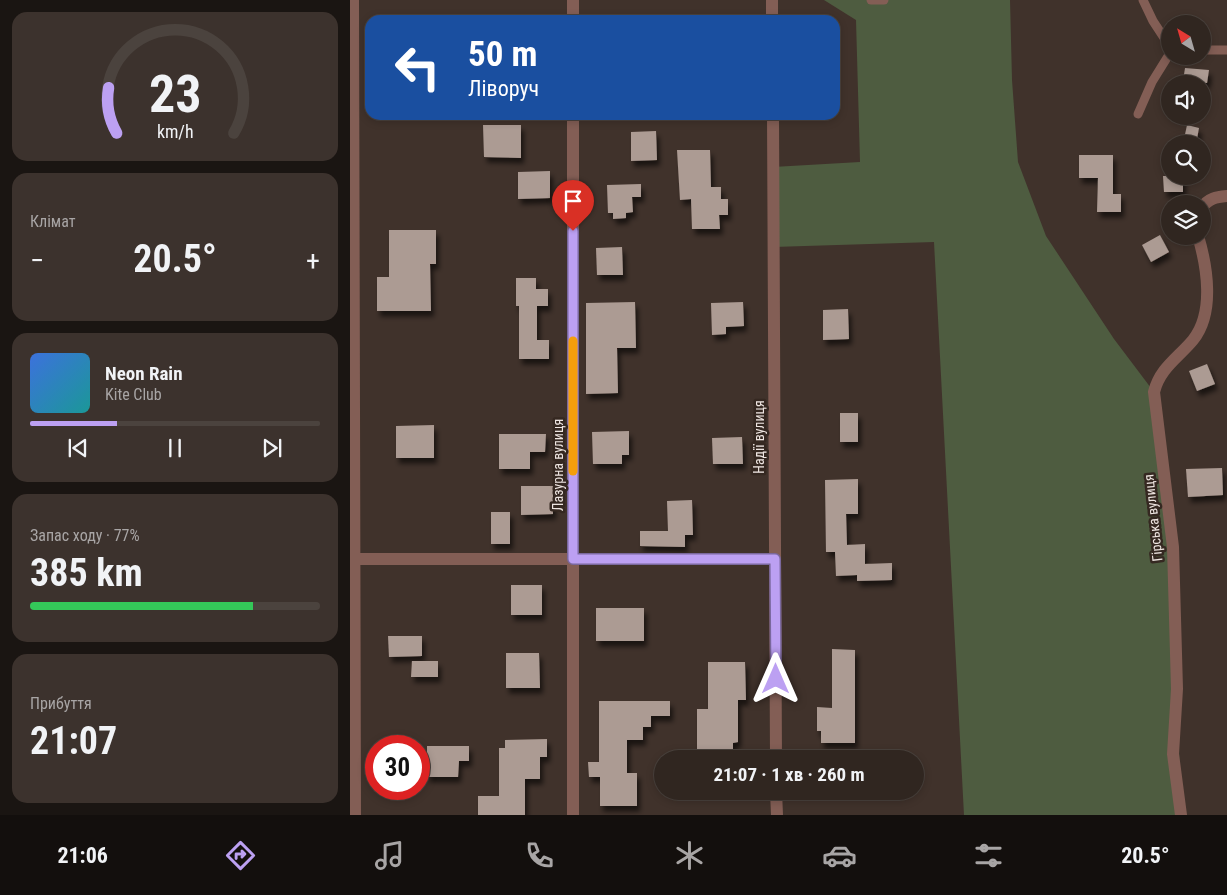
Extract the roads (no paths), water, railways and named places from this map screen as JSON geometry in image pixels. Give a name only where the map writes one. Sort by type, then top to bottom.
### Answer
[{"type":"street","points":[[353,0],[352,559],[355,815]]},
{"type":"street","points":[[573,0],[573,15]]},
{"type":"street","points":[[772,0],[772,15]]},
{"type":"street","name":"Лазурна вулиця","points":[[573,120],[573,815]]},
{"type":"street","name":"Надії вулиця","points":[[773,120],[776,750]]},
{"type":"street","points":[[1211,199],[1215,197],[1227,196]]},
{"type":"street","name":"Гірська вулиця","points":[[1180,815],[1173,754],[1177,689],[1173,547],[1154,392],[1158,379],[1172,360],[1193,340],[1200,329],[1207,299],[1207,265],[1201,245]]},
{"type":"street","points":[[352,559],[775,559]]},
{"type":"street","points":[[776,800],[776,815]]},
{"type":"lane","points":[[871,0],[884,0]]},
{"type":"lane","points":[[1143,0],[1152,21],[1161,34]]},
{"type":"lane","points":[[1211,50],[1227,50]]},
{"type":"lane","points":[[1138,114],[1152,82],[1163,65]]}]
